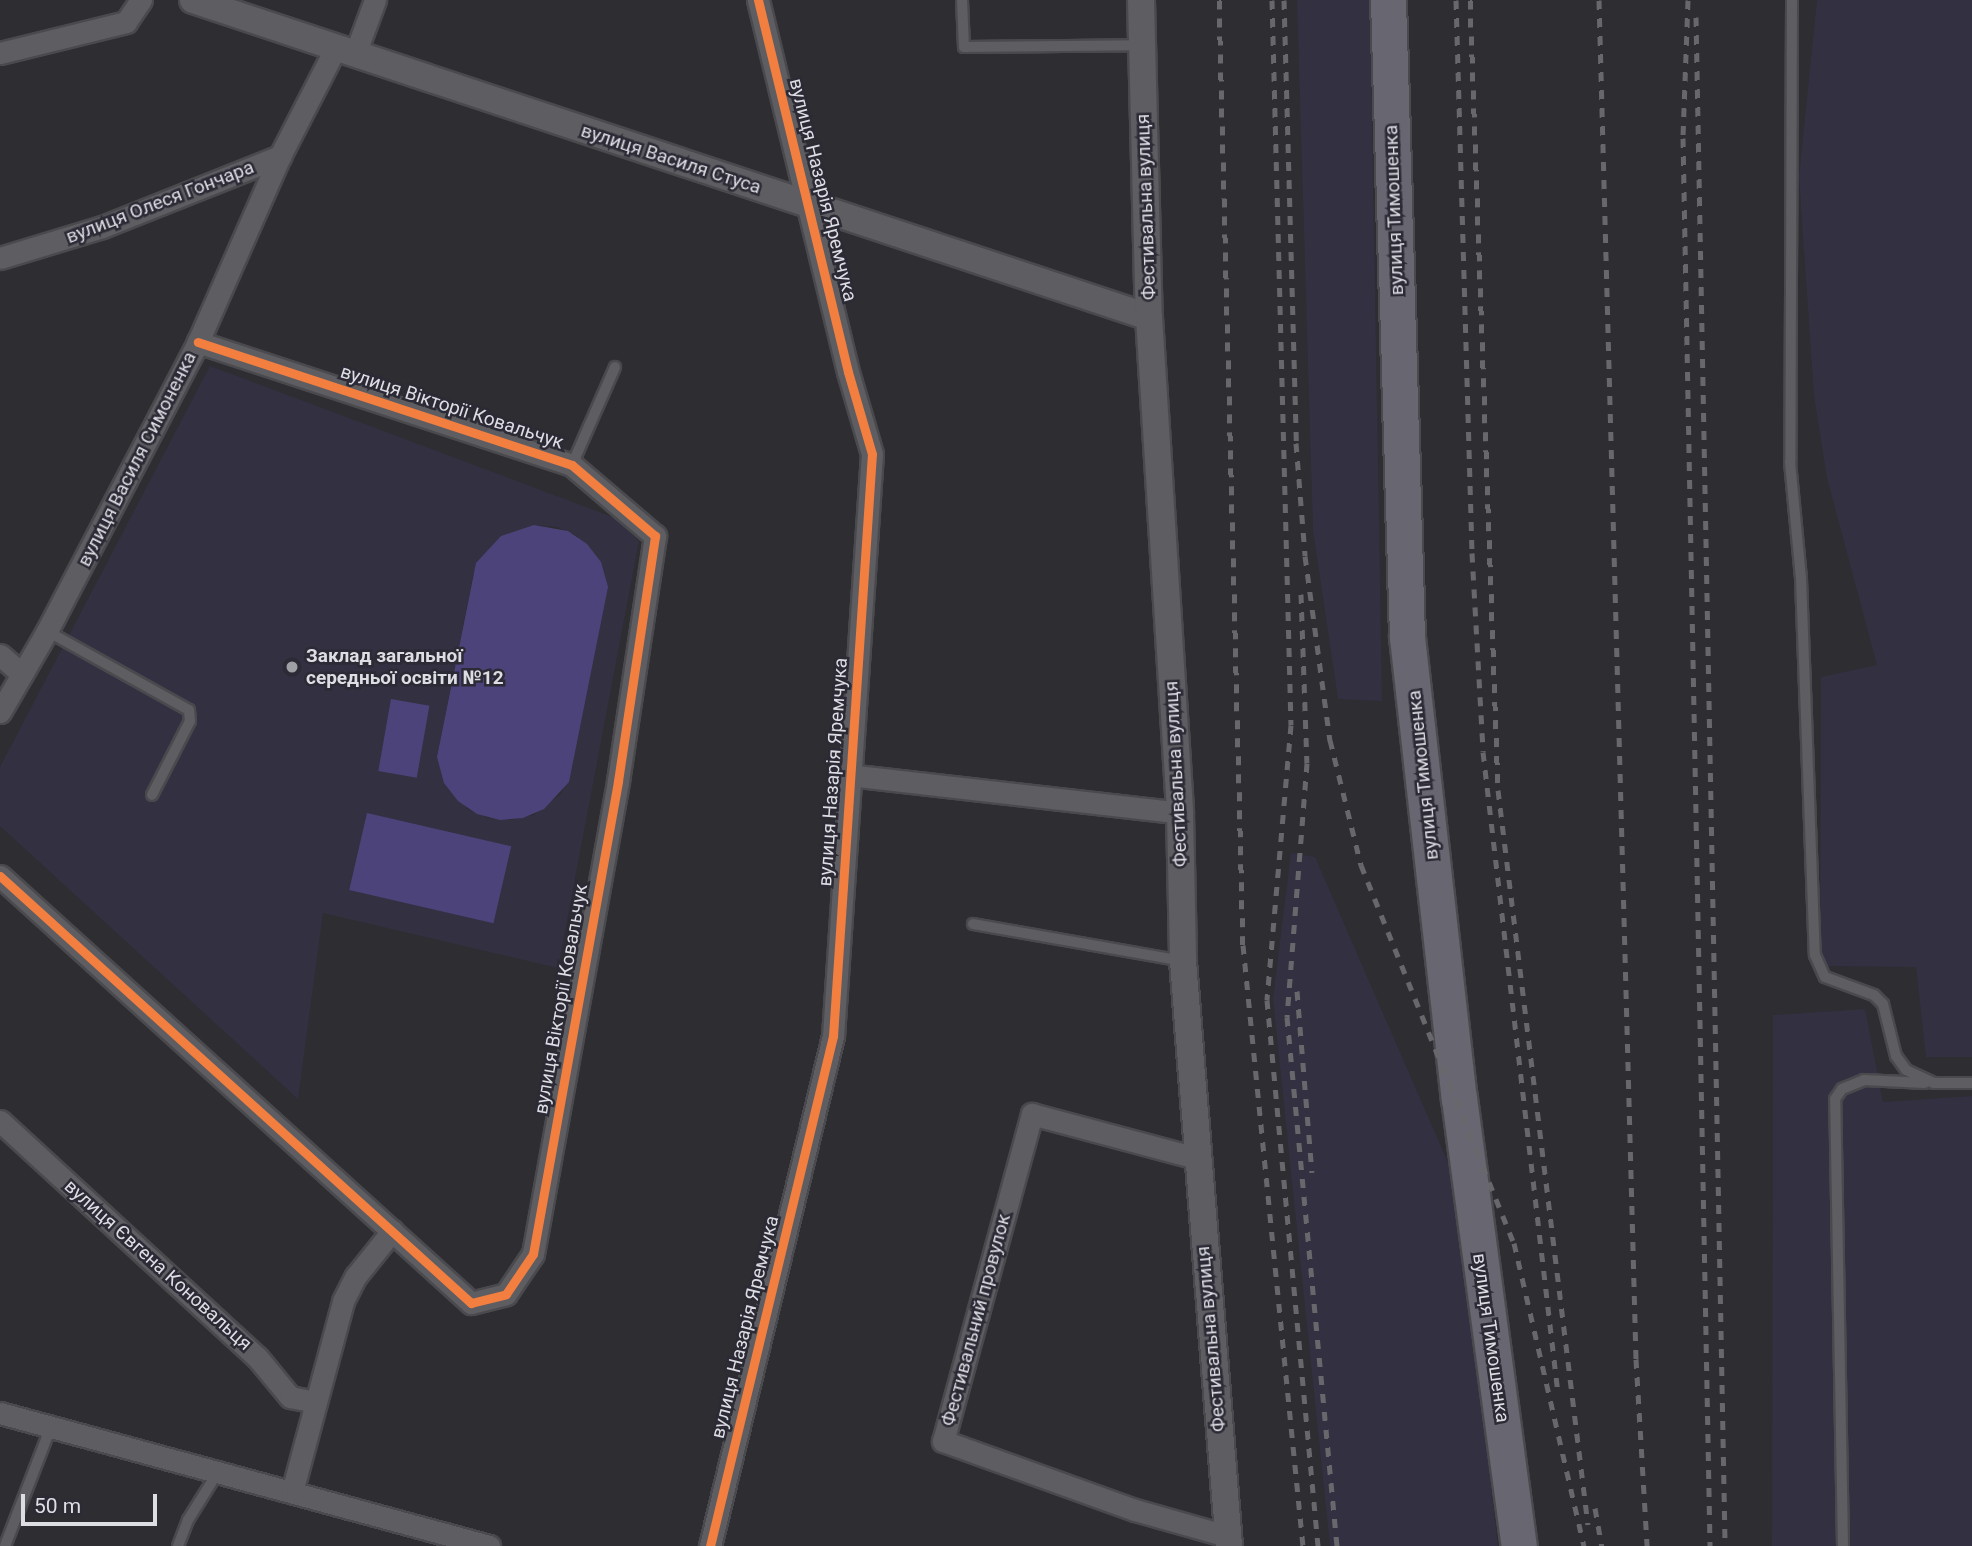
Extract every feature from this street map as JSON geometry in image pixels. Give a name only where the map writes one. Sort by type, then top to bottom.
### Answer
[{"type":"highway","name":"вулиця Тимошенка","points":[[1388,0],[1407,637],[1459,1098],[1519,1546]]},
{"type":"street","points":[[0,53],[126,22],[141,0]]},
{"type":"street","name":"вулиця Василя Стуса","points":[[192,0],[1149,317]]},
{"type":"street","name":"вулиця Василя Симоненка","points":[[0,712],[47,631],[198,342],[280,156],[374,0]]},
{"type":"street","name":"вулиця Назарія Яремчука","points":[[710,1546],[833,1036],[872,454],[848,372],[810,205],[758,0]]},
{"type":"street","name":"Фестивальна вулиця","points":[[1141,0],[1140,45],[1149,317],[1180,813],[1183,961],[1196,1158],[1228,1541]]},
{"type":"street","name":"вулиця Олеся Гончара","points":[[0,258],[102,228],[280,156]]},
{"type":"street","name":"вулиця Вікторії Ковальчук","points":[[0,876],[471,1303],[506,1294],[533,1254],[618,781],[655,536],[572,465],[198,342]]},
{"type":"street","points":[[0,655],[22,674]]},
{"type":"street","points":[[849,775],[1180,813]]},
{"type":"street","name":"Фестивальний провулок","points":[[1196,1158],[1032,1114],[943,1441],[1228,1541]]},
{"type":"street","name":"вулиця Євгена Коновальця","points":[[0,1121],[257,1357],[290,1397],[316,1402]]},
{"type":"street","points":[[292,1492],[343,1301],[356,1276],[392,1231]]},
{"type":"street","points":[[0,1413],[292,1492],[418,1536],[489,1546]]},
{"type":"lane","points":[[962,0],[964,47],[1140,45]]},
{"type":"lane","points":[[1791,0],[1790,462],[1801,579],[1815,955],[1825,977],[1874,995],[1883,1004],[1896,1056],[1917,1077],[1934,1083]]},
{"type":"lane","points":[[572,465],[614,367]]},
{"type":"lane","points":[[47,631],[190,710],[190,721],[152,795]]},
{"type":"lane","points":[[973,924],[1183,961]]},
{"type":"lane","points":[[1843,1546],[1835,1099],[1849,1084],[1864,1080],[1972,1083]]},
{"type":"lane","points":[[5,1546],[51,1427]]},
{"type":"lane","points":[[178,1546],[218,1472]]},
{"type":"shaded area","points":[[1297,0],[1370,0],[1382,701],[1338,699],[1313,530]]},
{"type":"shaded area","points":[[1817,0],[1972,0],[1972,1057],[1926,1057],[1916,967],[1820,966],[1821,677],[1877,665],[1827,478],[1814,396],[1799,177]]},
{"type":"shaded area","points":[[210,366],[615,518],[639,541],[558,968],[323,913],[298,1099],[0,826],[0,767]],"holes":[[[534,525],[557,527],[578,536],[573,765],[561,794],[534,815],[511,820],[488,818],[467,809],[437,757],[473,575]]]},
{"type":"shaded area","points":[[534,525],[568,531],[587,544],[601,562],[608,587],[569,782],[544,809],[523,818],[500,820],[477,814],[458,801],[444,783],[437,757],[476,563],[501,536]]},
{"type":"shaded area","points":[[391,699],[429,706],[417,778],[378,771]]},
{"type":"shaded area","points":[[367,813],[511,846],[493,923],[349,890]]},
{"type":"shaded area","points":[[1291,853],[1315,857],[1456,1181],[1498,1546],[1330,1546],[1273,999]]},
{"type":"shaded area","points":[[1865,1009],[1883,1102],[1972,1096],[1972,1546],[1772,1546],[1773,1015]]},
{"type":"railway","points":[[1219,0],[1243,945],[1303,1546]]},
{"type":"railway","points":[[1272,0],[1291,725],[1267,1000],[1318,1546]]},
{"type":"railway","points":[[1284,0],[1296,443],[1305,556],[1330,740],[1361,865],[1514,1243],[1584,1546]]},
{"type":"railway","points":[[1456,0],[1472,553],[1483,752],[1558,1393]]},
{"type":"railway","points":[[1470,0],[1498,790],[1588,1525]]},
{"type":"railway","points":[[1599,0],[1636,1359],[1647,1546]]},
{"type":"railway","points":[[1688,0],[1683,138],[1710,1546]]},
{"type":"railway","points":[[1696,17],[1725,1546]]},
{"type":"railway","points":[[1301,594],[1307,763],[1287,1017],[1337,1546]]},
{"type":"railway","points":[[1297,991],[1312,1172]]},
{"type":"railway","points":[[1595,1508],[1602,1546]]},
{"type":"cycle path","points":[[710,1546],[833,1036],[872,454],[848,372],[758,0]]},
{"type":"cycle path","points":[[0,876],[471,1303],[506,1294],[533,1254],[618,781],[655,536],[572,465],[198,342]]},
{"type":"place","name":"Заклад загальної середньої освіти №12","points":[[292,667]]}]
